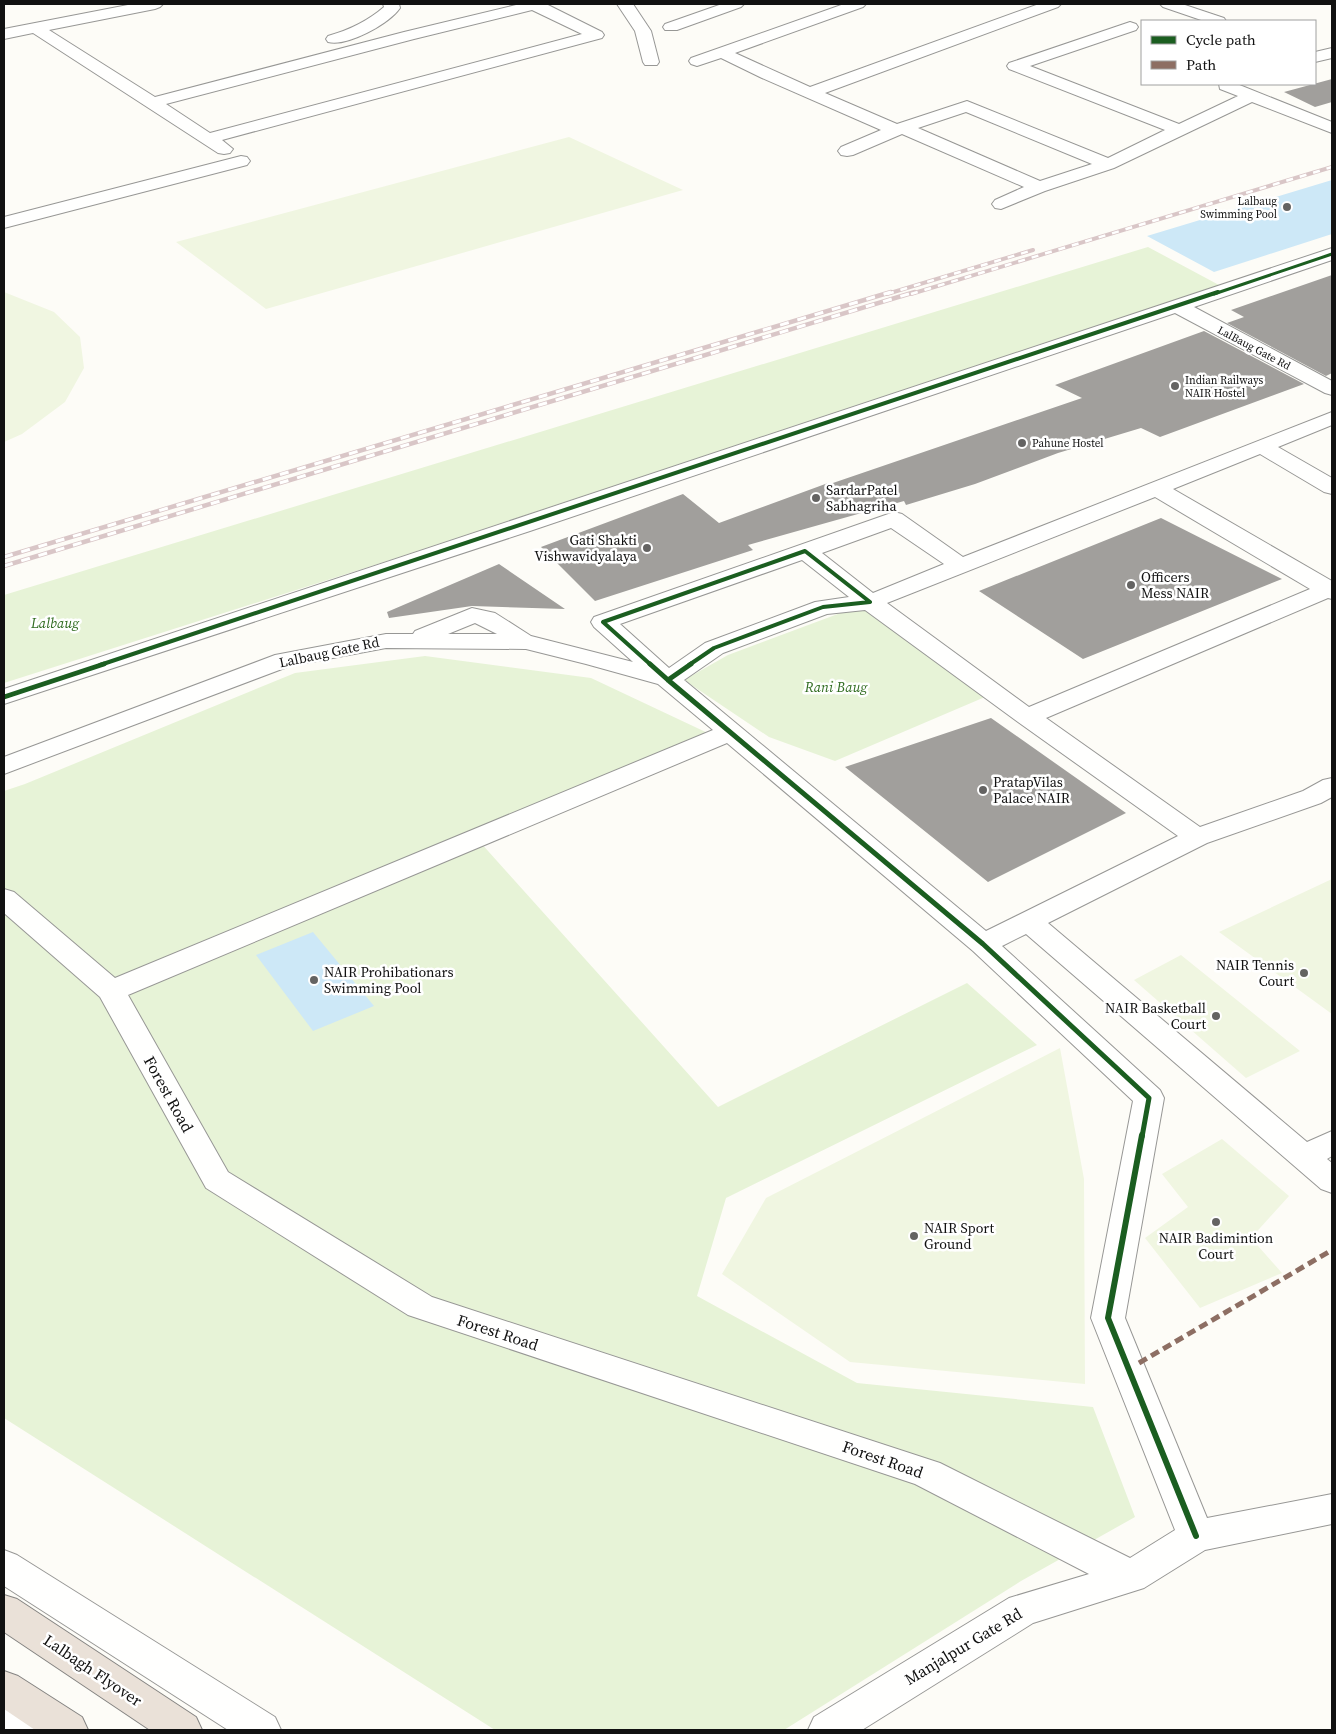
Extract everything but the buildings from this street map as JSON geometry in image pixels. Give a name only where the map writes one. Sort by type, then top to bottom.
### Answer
[{"type":"highway","name":"Lalbagh Flyover","points":[[4,1611],[182,1730]]},
{"type":"highway","points":[[4,1688],[68,1730]]},
{"type":"street","points":[[4,34],[155,4]]},
{"type":"street","points":[[322,42],[350,34],[379,20],[392,8],[391,4]]},
{"type":"street","points":[[152,95],[536,4],[596,35],[210,138]]},
{"type":"street","points":[[625,4],[643,31],[651,62]]},
{"type":"street","points":[[671,27],[736,4]]},
{"type":"street","points":[[697,61],[858,4]]},
{"type":"street","points":[[810,93],[1052,4]]},
{"type":"street","points":[[1168,4],[1215,20]]},
{"type":"street","points":[[1002,6],[1025,14]]},
{"type":"street","points":[[4,224],[241,161],[152,95],[134,91],[36,28]]},
{"type":"street","points":[[1130,28],[1015,66],[1178,129]]},
{"type":"street","points":[[721,52],[810,93],[1039,187]]},
{"type":"street","points":[[1316,57],[1332,53]]},
{"type":"street","points":[[1226,85],[1332,127]]},
{"type":"street","points":[[1001,204],[1039,187],[1108,164],[1178,129],[1253,95]]},
{"type":"street","points":[[847,151],[899,129],[967,106],[1108,164]]},
{"type":"street","points":[[4,697],[522,526],[1332,254]]},
{"type":"street","name":"LalBaug Gate Rd","points":[[1177,306],[1332,389]]},
{"type":"street","points":[[668,680],[714,648],[823,608],[870,602],[1332,418]]},
{"type":"street","points":[[1261,446],[1332,487]]},
{"type":"street","points":[[1156,488],[1331,590]]},
{"type":"street","points":[[961,566],[894,519],[603,622],[668,680],[983,944],[1150,1098],[1108,1318],[1196,1536]]},
{"type":"street","points":[[4,688],[486,533],[522,526]]},
{"type":"street","points":[[805,551],[870,602],[1027,717],[1197,837]]},
{"type":"street","points":[[1027,717],[1331,590]]},
{"type":"street","name":"Lalbaug Gate Rd","points":[[4,766],[284,660],[386,640],[526,642],[593,658],[668,680]]},
{"type":"street","points":[[112,991],[731,732]]},
{"type":"street","points":[[983,944],[1197,837],[1326,798]]},
{"type":"street","name":"Forest Road","points":[[4,898],[112,991],[217,1180],[420,1306],[927,1473],[1131,1577]]},
{"type":"street","points":[[1028,921],[1332,1181]]},
{"type":"street","points":[[1304,1157],[1332,1142]]},
{"type":"street","name":"Manjalpur Gate Rd","points":[[828,1730],[1022,1610],[1131,1577],[1196,1536],[1332,1509]]},
{"type":"street","points":[[4,1566],[261,1730]]},
{"type":"street","points":[[4,1711],[31,1730]]},
{"type":"green space","points":[[569,137],[683,190],[266,309],[176,242]]},
{"type":"green space","name":"Lalbaug","points":[[1148,247],[1219,285],[384,562],[4,683],[4,595]]},
{"type":"green space","points":[[4,292],[54,312],[80,337],[84,368],[65,402],[22,434],[4,442]]},
{"type":"green space","name":"Rani Baug","points":[[870,602],[985,697],[835,761],[769,737],[684,680],[728,655]]},
{"type":"green space","points":[[425,656],[591,678],[712,735],[471,832],[718,1107],[967,983],[1037,1045],[726,1198],[697,1296],[857,1383],[1093,1407],[1135,1517],[1021,1581],[784,1730],[495,1730],[4,1418],[4,791],[295,673]]},
{"type":"green space","name":"NAIR Tennis Court","points":[[1332,879],[1332,1014],[1219,932]]},
{"type":"green space","name":"NAIR Basketball Court","points":[[1181,955],[1300,1051],[1246,1078],[1134,980]]},
{"type":"green space","name":"NAIR Sport Ground","points":[[1060,1048],[1084,1179],[1085,1384],[850,1362],[722,1274],[766,1198]]},
{"type":"green space","name":"NAIR Badimintion Court","points":[[1222,1139],[1289,1196],[1251,1238],[1282,1273],[1200,1308],[1145,1238],[1188,1207],[1162,1174]]},
{"type":"water","name":"Lalbaug Swimming Pool","points":[[1332,180],[1332,234],[1214,272],[1147,236]]},
{"type":"water","name":"NAIR Prohibationars Swimming Pool","points":[[313,932],[374,1006],[313,1031],[256,955]]},
{"type":"railway","points":[[911,294],[1332,167]]},
{"type":"railway","points":[[887,294],[1033,250]]},
{"type":"railway","points":[[4,557],[891,292]]},
{"type":"railway","points":[[4,566],[915,292]]},
{"type":"marked path","points":[[1139,1363],[1332,1250]]},
{"type":"cycle path","points":[[4,697],[522,526],[1332,254]]},
{"type":"cycle path","points":[[668,680],[714,648],[823,607],[870,602],[805,551],[603,622],[668,680],[983,944],[1149,1098],[1108,1318],[1196,1536]]},
{"type":"place","name":"Lalbaug Swimming Pool","points":[[1287,207]]},
{"type":"place","name":"Indian Railways NAIR Hostel","points":[[1175,386]]},
{"type":"place","name":"Pahune Hostel","points":[[1022,443]]},
{"type":"place","name":"SardarPatel Sabhagriha","points":[[816,498]]},
{"type":"place","name":"Gati Shakti Vishwavidyalaya","points":[[647,548]]},
{"type":"place","name":"Officers Mess NAIR","points":[[1131,585]]},
{"type":"place","name":"PratapVilas Palace NAIR","points":[[983,790]]},
{"type":"place","name":"NAIR Tennis Court","points":[[1304,973]]},
{"type":"place","name":"NAIR Prohibationars Swimming Pool","points":[[314,980]]},
{"type":"place","name":"NAIR Basketball Court","points":[[1216,1016]]},
{"type":"place","name":"NAIR Badimintion Court","points":[[1216,1222]]},
{"type":"place","name":"NAIR Sport Ground","points":[[914,1236]]}]
